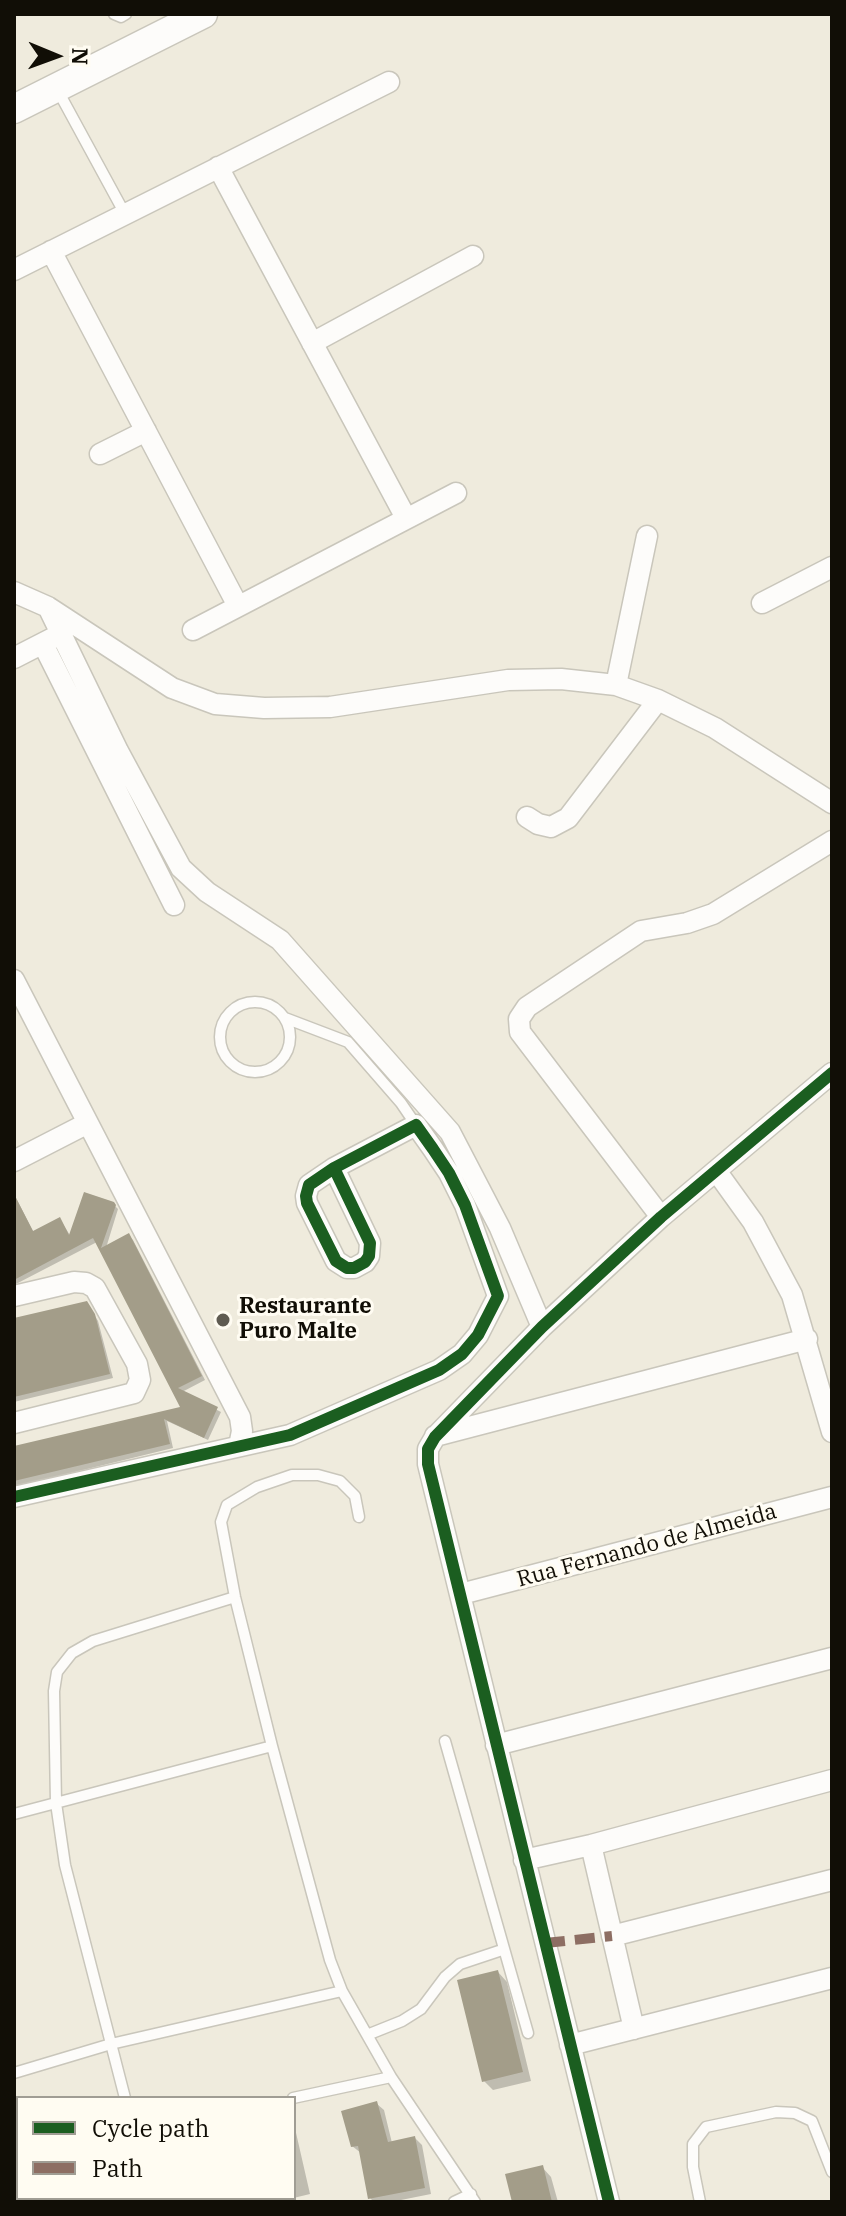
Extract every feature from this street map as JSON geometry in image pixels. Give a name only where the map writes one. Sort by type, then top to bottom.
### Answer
[{"type":"main road","points":[[14,109],[203,14]]},
{"type":"street","points":[[14,270],[389,82]]},
{"type":"street","points":[[218,167],[406,518]]},
{"type":"street","points":[[51,251],[238,606]]},
{"type":"street","points":[[312,343],[473,256]]},
{"type":"street","points":[[100,454],[146,431]]},
{"type":"street","points":[[193,630],[456,493]]},
{"type":"street","points":[[616,685],[647,536]]},
{"type":"street","points":[[762,603],[832,567]]},
{"type":"street","points":[[14,592],[48,607],[172,688],[215,704],[264,708],[330,707],[508,680],[561,679],[616,685],[658,700],[715,728],[832,803]]},
{"type":"street","points":[[48,607],[52,639],[174,905]]},
{"type":"street","points":[[14,658],[52,639]]},
{"type":"street","points":[[52,639],[118,751],[181,868],[207,892],[280,940],[450,1132],[500,1228],[542,1327]]},
{"type":"street","points":[[527,817],[551,827],[568,818],[658,700]]},
{"type":"street","points":[[661,1217],[520,1032],[519,1019],[527,1007],[641,931],[687,923],[713,914],[832,841]]},
{"type":"street","points":[[14,980],[240,1417],[242,1431],[239,1446]]},
{"type":"street","points":[[609,2202],[428,1464],[428,1449],[435,1437],[542,1327],[661,1217],[832,1073]]},
{"type":"street","points":[[14,1161],[88,1123]]},
{"type":"street","points":[[14,1497],[290,1435],[439,1370],[462,1354],[494,1309],[498,1296],[465,1205],[449,1173],[416,1125],[334,1168]]},
{"type":"street","points":[[717,1172],[753,1222],[792,1295],[832,1432]]},
{"type":"street","points":[[14,1296],[74,1282],[95,1288],[137,1364],[140,1380],[134,1393],[14,1423]]},
{"type":"street","points":[[435,1437],[807,1339]]},
{"type":"street","points":[[483,1387],[497,1419]]},
{"type":"street","name":"Rua Fernando de Almeida","points":[[461,1594],[832,1497]]},
{"type":"street","points":[[496,1745],[832,1658]]},
{"type":"street","points":[[524,1860],[832,1780]]},
{"type":"street","points":[[591,1845],[634,2029]]},
{"type":"street","points":[[612,1936],[832,1880]]},
{"type":"street","points":[[570,2045],[832,1978]]},
{"type":"lane","points":[[114,14],[121,17],[126,14]]},
{"type":"lane","points":[[56,88],[125,214]]},
{"type":"lane","points":[[285,1018],[290,1029],[287,1053],[269,1070],[245,1071],[226,1056],[221,1046],[222,1024],[236,1007],[246,1002],[268,1004],[285,1018],[348,1042],[416,1125]]},
{"type":"lane","points":[[359,1517],[355,1496],[340,1481],[318,1475],[292,1475],[257,1487],[227,1505],[221,1522],[235,1597],[272,1746],[328,1952],[342,1991],[391,2077],[473,2198],[454,2202]]},
{"type":"lane","points":[[124,2096],[71,1890],[56,1803],[54,1691],[57,1672],[72,1653],[93,1641],[235,1597]]},
{"type":"lane","points":[[445,1741],[528,2033]]},
{"type":"lane","points":[[14,1814],[272,1746]]},
{"type":"lane","points":[[367,2035],[402,2021],[421,2009],[445,1977],[460,1964],[502,1950]]},
{"type":"lane","points":[[14,2073],[111,2044],[342,1991]]},
{"type":"lane","points":[[296,2097],[391,2077]]},
{"type":"lane","points":[[700,2202],[693,2167],[693,2144],[706,2127],[776,2112],[795,2113],[812,2121],[832,2172]]},
{"type":"building","points":[[84,1192],[116,1205],[101,1248],[129,1233],[202,1376],[178,1388],[218,1407],[204,1438],[164,1419],[170,1444],[14,1481],[14,1446],[180,1407],[93,1238],[14,1280],[14,1194],[33,1231],[60,1217],[69,1235]]},
{"type":"building","points":[[87,1301],[95,1314],[110,1374],[14,1397],[14,1318]]},
{"type":"building","points":[[498,1970],[523,2072],[482,2082],[457,1980]]},
{"type":"building","points":[[377,2101],[388,2142],[415,2136],[425,2188],[368,2199],[358,2146],[351,2147],[341,2111]]},
{"type":"building","points":[[543,2165],[552,2202],[512,2202],[505,2174]]},
{"type":"marked path","points":[[545,1943],[612,1936]]},
{"type":"cycle path","points":[[609,2202],[428,1464],[428,1449],[435,1437],[542,1327],[661,1217],[832,1073]]},
{"type":"cycle path","points":[[14,1497],[290,1435],[439,1370],[462,1354],[478,1335],[498,1296],[465,1205],[433,1149],[416,1125],[334,1168],[309,1185],[307,1203],[336,1261],[347,1268],[354,1268],[369,1256],[370,1243],[334,1168]]},
{"type":"place","name":"Restaurante Puro Malte","points":[[223,1320]]}]
